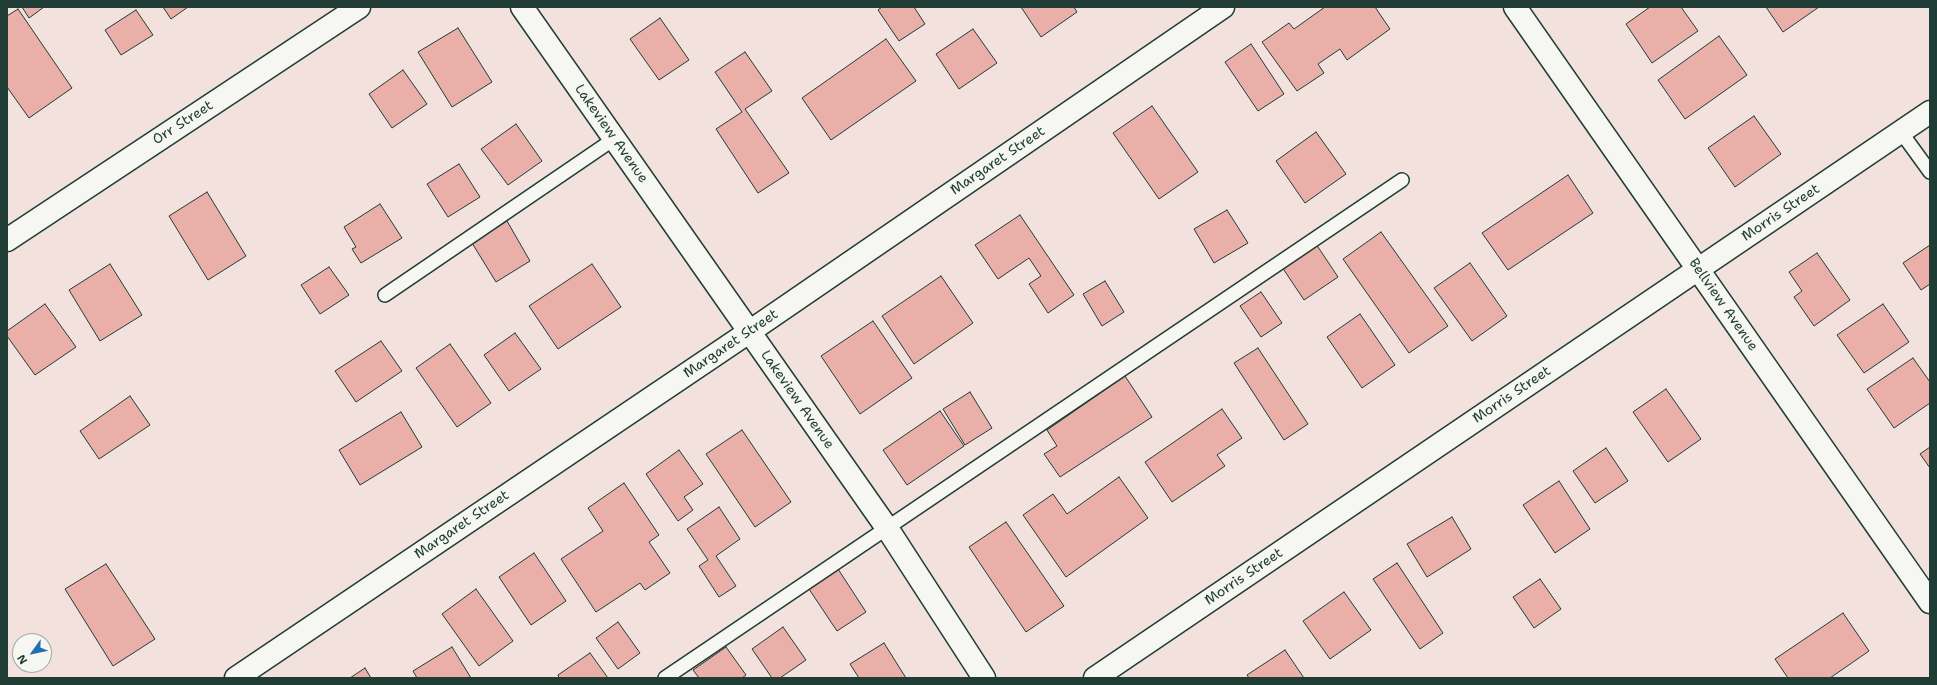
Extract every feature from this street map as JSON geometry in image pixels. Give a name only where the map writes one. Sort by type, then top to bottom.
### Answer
[{"type":"street","name":"Orr Street","points":[[7,240],[359,7]]},
{"type":"street","name":"Lakeview Avenue","points":[[522,7],[887,528],[984,678]]},
{"type":"street","name":"Margaret Street","points":[[236,678],[749,332],[1223,7]]},
{"type":"street","name":"Bellview Avenue","points":[[1515,7],[1930,602]]},
{"type":"street","name":"Morris Street","points":[[1095,678],[1930,112]]},
{"type":"lane","points":[[1901,132],[1930,172]]},
{"type":"lane","points":[[385,295],[614,138]]},
{"type":"lane","points":[[665,678],[1402,180]]},
{"type":"building","points":[[22,7],[44,7],[29,18]]},
{"type":"building","points":[[163,7],[188,7],[171,19]]},
{"type":"building","points":[[882,7],[914,7],[925,24],[899,41],[878,10]]},
{"type":"building","points":[[1021,7],[1074,7],[1077,12],[1041,37]]},
{"type":"building","points":[[1325,7],[1375,7],[1390,29],[1347,60],[1340,49],[1318,64],[1324,73],[1297,91],[1262,42],[1289,23],[1294,29]]},
{"type":"building","points":[[1650,7],[1681,7],[1698,31],[1652,63],[1626,24]]},
{"type":"building","points":[[1766,7],[1819,7],[1783,32]]},
{"type":"building","points":[[18,9],[72,88],[29,118],[7,87],[7,16]]},
{"type":"building","points":[[136,10],[153,35],[121,55],[105,30]]},
{"type":"building","points":[[660,18],[689,60],[659,80],[630,39]]},
{"type":"building","points":[[458,28],[492,82],[452,107],[418,52]]},
{"type":"building","points":[[973,29],[997,63],[959,89],[936,54]]},
{"type":"building","points":[[1719,36],[1747,75],[1685,119],[1658,80]]},
{"type":"building","points":[[886,39],[916,81],[831,140],[802,98]]},
{"type":"building","points":[[1251,44],[1284,94],[1258,111],[1225,62]]},
{"type":"building","points":[[745,52],[772,91],[745,109],[789,173],[758,193],[716,129],[742,112],[715,72]]},
{"type":"building","points":[[403,70],[427,104],[392,128],[369,94]]},
{"type":"building","points":[[1152,106],[1198,172],[1159,199],[1113,133]]},
{"type":"building","points":[[1754,116],[1781,154],[1735,187],[1708,148]]},
{"type":"building","points":[[516,124],[542,161],[508,185],[481,149]]},
{"type":"building","points":[[1316,132],[1346,174],[1305,203],[1276,161]]},
{"type":"building","points":[[459,164],[480,197],[448,217],[427,184]]},
{"type":"building","points":[[1568,175],[1593,213],[1508,270],[1482,233]]},
{"type":"building","points":[[207,192],[246,256],[208,280],[169,216]]},
{"type":"building","points":[[380,204],[402,238],[361,263],[352,249],[356,247],[344,227]]},
{"type":"building","points":[[1227,210],[1248,243],[1214,263],[1194,229]]},
{"type":"building","points":[[1020,215],[1074,295],[1048,313],[1029,284],[1041,276],[1029,258],[998,279],[975,245]]},
{"type":"building","points":[[507,221],[530,261],[496,282],[472,243]]},
{"type":"building","points":[[1381,232],[1448,326],[1409,353],[1343,259]]},
{"type":"building","points":[[1316,244],[1338,277],[1304,300],[1282,267]]},
{"type":"building","points":[[1930,245],[1930,284],[1921,290],[1903,263]]},
{"type":"building","points":[[1817,253],[1850,300],[1814,326],[1794,297],[1802,291],[1789,272]]},
{"type":"building","points":[[1470,263],[1507,316],[1472,341],[1434,288]]},
{"type":"building","points":[[110,264],[142,315],[100,341],[69,290]]},
{"type":"building","points":[[592,264],[621,307],[558,349],[529,306]]},
{"type":"building","points":[[329,267],[349,295],[320,314],[301,285]]},
{"type":"building","points":[[941,276],[973,323],[914,364],[882,316]]},
{"type":"building","points":[[1105,281],[1124,312],[1102,326],[1083,294]]},
{"type":"building","points":[[1261,292],[1282,323],[1261,337],[1240,306]]},
{"type":"building","points":[[45,304],[76,347],[35,375],[7,336],[7,331]]},
{"type":"building","points":[[1883,304],[1909,342],[1864,373],[1837,335]]},
{"type":"building","points":[[1360,314],[1395,365],[1362,388],[1327,337]]},
{"type":"building","points":[[873,321],[912,378],[860,414],[821,356]]},
{"type":"building","points":[[515,333],[541,369],[509,391],[484,355]]},
{"type":"building","points":[[381,341],[402,371],[356,402],[335,371]]},
{"type":"building","points":[[450,344],[491,403],[457,427],[416,368]]},
{"type":"building","points":[[1258,348],[1308,424],[1284,440],[1234,363]]},
{"type":"building","points":[[1913,358],[1930,382],[1930,403],[1894,428],[1867,389]]},
{"type":"building","points":[[1125,376],[1152,417],[1060,477],[1044,454],[1057,446],[1047,430]]},
{"type":"building","points":[[1666,389],[1701,439],[1668,462],[1633,412]]},
{"type":"building","points":[[970,392],[992,428],[965,445],[943,409]]},
{"type":"building","points":[[130,396],[150,425],[99,459],[80,431]]},
{"type":"building","points":[[1222,409],[1242,438],[1217,455],[1225,466],[1172,502],[1145,462]]},
{"type":"building","points":[[940,411],[964,446],[907,485],[883,450]]},
{"type":"building","points":[[401,412],[422,447],[360,485],[339,450]]},
{"type":"building","points":[[742,430],[791,502],[755,527],[706,454]]},
{"type":"building","points":[[1930,447],[1930,468],[1920,454]]},
{"type":"building","points":[[1606,448],[1628,481],[1595,503],[1573,471]]},
{"type":"building","points":[[679,450],[703,484],[684,497],[693,510],[678,521],[646,474]]},
{"type":"building","points":[[1119,477],[1148,518],[1066,577],[1023,515],[1053,494],[1067,514]]},
{"type":"building","points":[[1559,481],[1590,529],[1555,553],[1523,505]]},
{"type":"building","points":[[624,483],[659,535],[649,542],[670,573],[645,590],[640,583],[596,612],[561,559],[603,531],[588,508]]},
{"type":"building","points":[[719,507],[740,539],[716,556],[736,586],[719,597],[699,566],[708,560],[687,529]]},
{"type":"building","points":[[1452,517],[1471,549],[1427,577],[1407,544]]},
{"type":"building","points":[[1006,522],[1064,606],[1026,632],[969,547]]},
{"type":"building","points":[[534,553],[566,601],[531,625],[499,577]]},
{"type":"building","points":[[1397,563],[1443,633],[1420,649],[1373,579]]},
{"type":"building","points":[[106,564],[155,639],[113,666],[65,589]]},
{"type":"building","points":[[838,569],[866,612],[837,631],[809,589]]},
{"type":"building","points":[[1540,579],[1561,609],[1534,628],[1513,597]]},
{"type":"building","points":[[476,589],[513,641],[479,666],[442,614]]},
{"type":"building","points":[[1344,592],[1371,630],[1330,659],[1303,621]]},
{"type":"building","points":[[1843,613],[1869,651],[1830,678],[1788,678],[1775,659]]},
{"type":"building","points":[[618,622],[640,653],[618,669],[596,638]]},
{"type":"building","points":[[783,627],[806,660],[780,678],[772,678],[752,649]]},
{"type":"building","points":[[884,643],[906,678],[859,678],[850,664]]},
{"type":"building","points":[[452,647],[471,678],[417,678],[413,671]]},
{"type":"building","points":[[726,647],[746,675],[742,678],[699,678],[693,670]]},
{"type":"building","points":[[1285,650],[1304,678],[1249,678],[1247,675]]},
{"type":"building","points":[[590,653],[608,678],[559,678],[558,675]]},
{"type":"building","points":[[365,668],[371,678],[350,678]]}]
